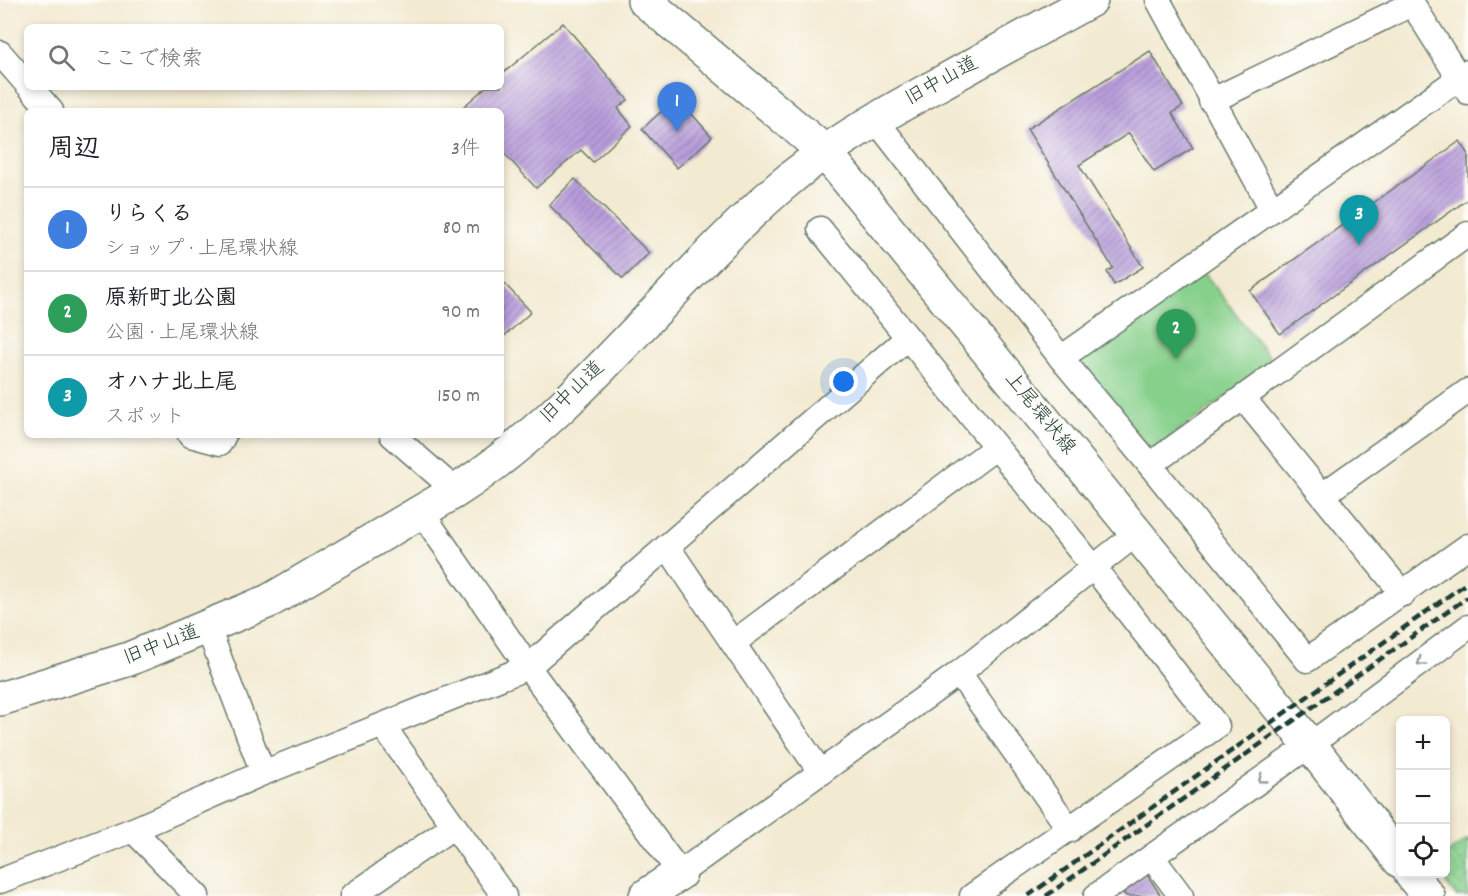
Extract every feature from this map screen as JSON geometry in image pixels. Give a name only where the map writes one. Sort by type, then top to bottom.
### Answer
[{"type":"main road","name":"上尾環状線","points":[[644,0],[824,151],[1310,744],[1396,855]]},
{"type":"main road","name":"旧中山道","points":[[0,699],[129,659],[269,601],[422,513],[483,474],[569,399],[740,224],[824,151],[876,119],[1091,0]]},
{"type":"main road","points":[[646,896],[680,873]]},
{"type":"main road","points":[[1414,878],[1428,896]]},
{"type":"street","points":[[1158,0],[1211,101],[1272,209]]},
{"type":"street","points":[[1061,358],[1272,209],[1465,81],[1411,2],[1211,101]]},
{"type":"street","points":[[0,53],[24,80]]},
{"type":"street","points":[[32,90],[48,108]]},
{"type":"street","points":[[876,119],[1061,358],[1307,660],[1468,546]]},
{"type":"street","points":[[819,229],[1094,568],[1217,726],[972,896]]},
{"type":"street","points":[[1150,465],[1244,399],[1468,234]]},
{"type":"street","points":[[0,881],[133,830],[263,773],[528,667],[906,339]]},
{"type":"street","points":[[1324,494],[1468,391]]},
{"type":"street","points":[[1244,399],[1324,494],[1403,594]]},
{"type":"street","points":[[201,438],[220,443],[222,438]]},
{"type":"street","points":[[395,438],[456,491]]},
{"type":"street","points":[[733,643],[995,448]]},
{"type":"street","points":[[422,513],[528,667],[680,873],[959,674],[1136,534]]},
{"type":"street","points":[[667,546],[821,773]]},
{"type":"street","points":[[1096,896],[1310,744],[1468,627]]},
{"type":"street","points":[[208,628],[263,773]]},
{"type":"street","points":[[959,674],[1070,830]]},
{"type":"street","points":[[383,726],[504,896]]},
{"type":"street","points":[[352,896],[454,826]]},
{"type":"street","points":[[133,830],[197,896]]},
{"type":"street","points":[[1152,857],[1181,896]]},
{"type":"green space","points":[[1202,270],[1274,363],[1155,448],[1145,446],[1081,367],[1082,356]]},
{"type":"green space","points":[[1468,839],[1468,896],[1456,896],[1442,878],[1450,878],[1450,852]]},
{"type":"building","points":[[563,23],[628,100],[618,108],[632,126],[593,162],[581,150],[536,188],[504,153],[504,108],[462,108],[483,90],[504,90],[504,72]]},
{"type":"building","points":[[1150,51],[1183,106],[1172,113],[1193,148],[1154,172],[1129,133],[1079,165],[1143,267],[1114,285],[1107,272],[1113,268],[1027,129]]},
{"type":"building","points":[[677,97],[712,137],[677,168],[642,129]]},
{"type":"building","points":[[1460,141],[1468,153],[1468,199],[1280,334],[1250,291]]},
{"type":"building","points":[[575,179],[649,253],[623,279],[549,205]]},
{"type":"building","points":[[504,283],[531,312],[504,336]]},
{"type":"building","points":[[1146,873],[1161,896],[1126,896],[1121,889]]},
{"type":"railway","points":[[1028,896],[1468,582]]},
{"type":"railway","points":[[1046,896],[1468,597]]},
{"type":"place","name":"りらくる","points":[[677,132]]},
{"type":"place","name":"オハナ北上尾","points":[[1359,245]]},
{"type":"place","name":"原新町北公園","points":[[1176,359]]}]
